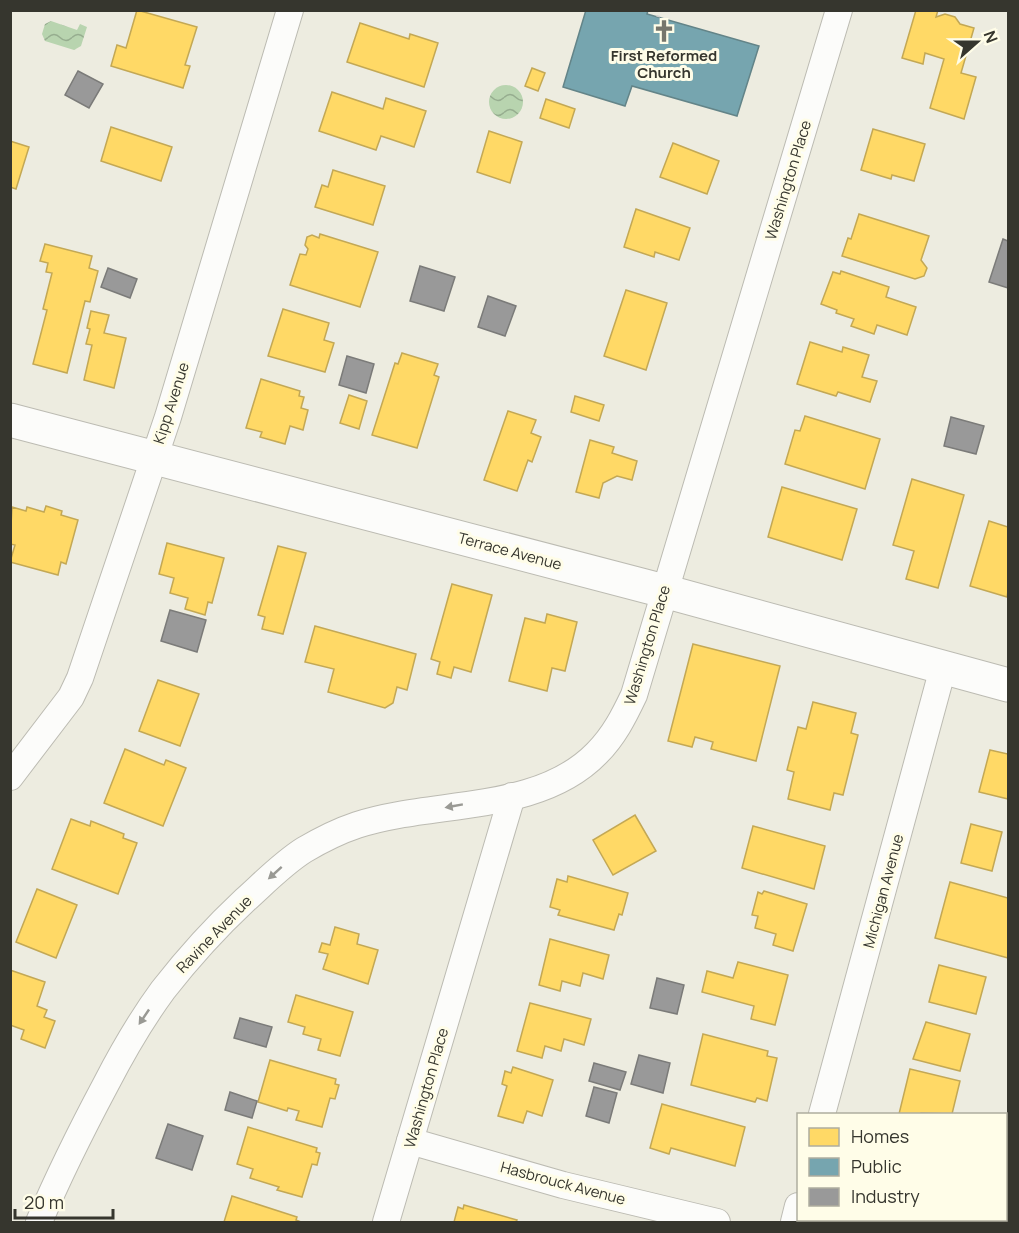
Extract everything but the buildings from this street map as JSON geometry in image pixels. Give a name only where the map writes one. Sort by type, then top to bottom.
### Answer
[{"type":"main road","name":"Terrace Avenue","points":[[10,420],[663,591],[1008,685]]},
{"type":"street","name":"Kipp Avenue","points":[[10,777],[58,716],[76,687],[168,417],[290,10]]},
{"type":"street","name":"Washington Place","points":[[386,1222],[512,796],[533,791],[567,776],[597,754],[618,727],[634,696],[663,591],[839,10]]},
{"type":"street","name":"Michigan Avenue","points":[[822,1113],[943,668]]},
{"type":"street","name":"Ravine Avenue","points":[[39,1222],[99,1097],[133,1034],[162,991],[199,946],[282,867],[331,836],[358,825],[384,818],[512,796]]},
{"type":"street","name":"Hasbrouck Avenue","points":[[410,1141],[563,1185],[717,1222]]},
{"type":"path","points":[[658,17],[660,10]]},
{"type":"water","points":[[51,21],[77,30],[80,24],[87,27],[81,46],[74,50],[45,41],[42,34],[45,24]]},
{"type":"water","points":[[506,85],[518,90],[523,102],[518,114],[506,119],[494,114],[489,102],[494,90]]},
{"type":"place","name":"First Reformed Church","points":[[664,31]]}]
